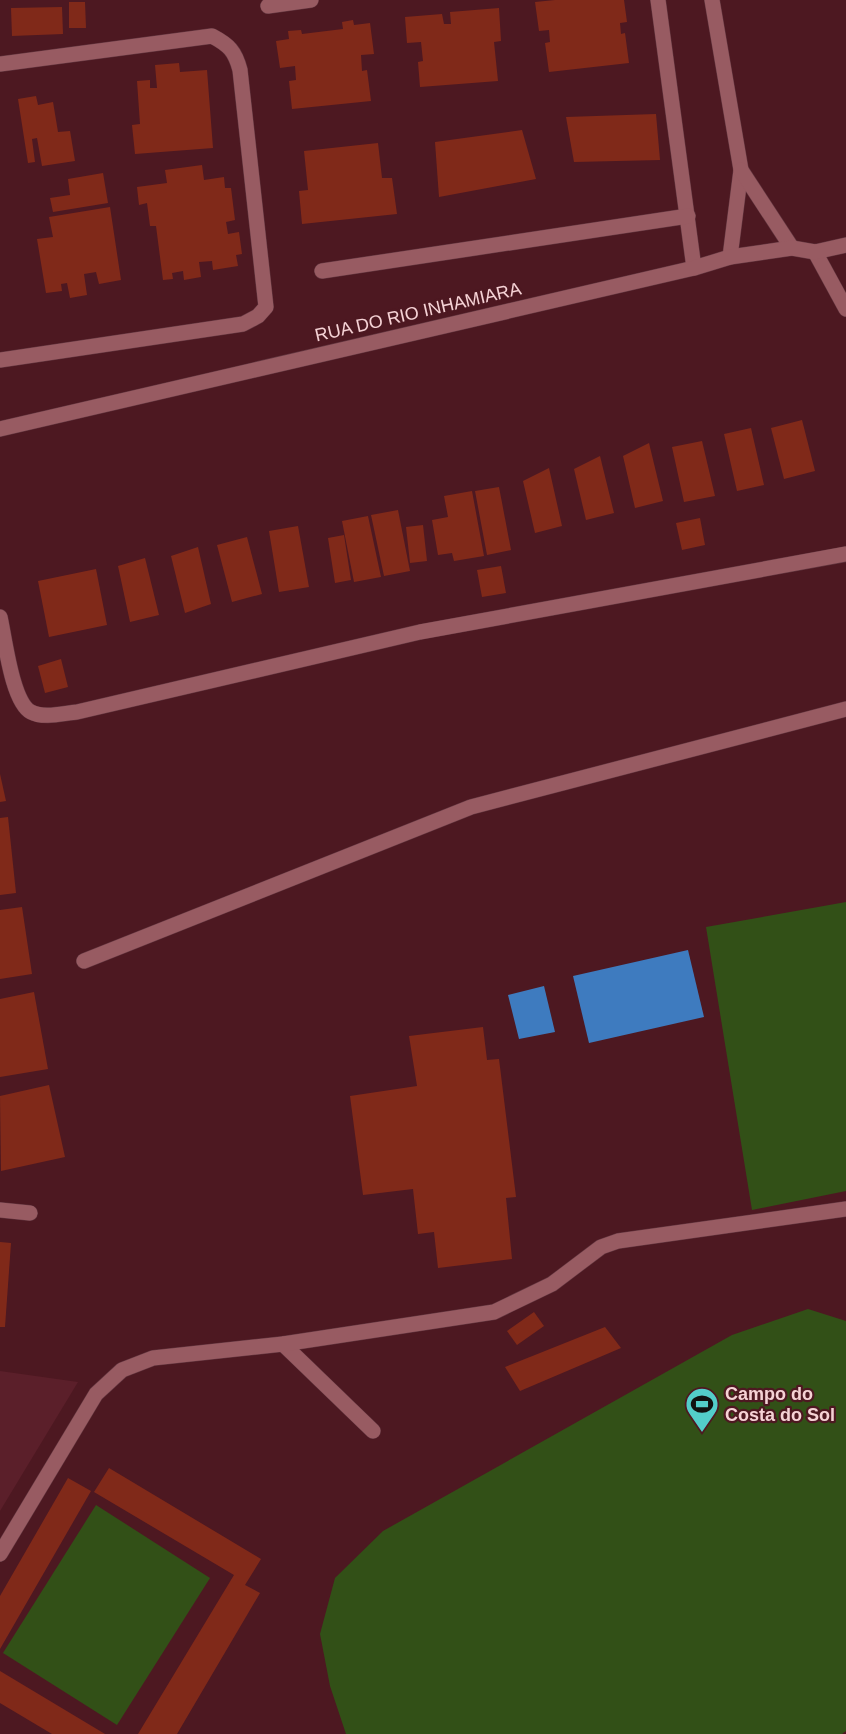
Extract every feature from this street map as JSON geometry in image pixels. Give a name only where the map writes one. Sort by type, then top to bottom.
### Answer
[{"type":"street","points":[[268,6],[310,0]]},
{"type":"street","points":[[658,0],[694,268]]},
{"type":"street","points":[[712,0],[741,170],[730,257]]},
{"type":"street","points":[[0,64],[212,36],[229,45],[236,53],[240,70],[266,307],[258,316],[243,324],[0,360]]},
{"type":"street","points":[[741,170],[792,248]]},
{"type":"street","points":[[322,272],[688,216]]},
{"type":"street","name":"RUA DO RIO INHAMIARA","points":[[0,429],[694,268],[730,257],[792,248],[815,252],[846,245]]},
{"type":"street","points":[[815,252],[846,309]]},
{"type":"street","points":[[0,617],[18,698],[31,712],[48,715],[77,712],[420,632],[846,554]]},
{"type":"street","points":[[84,961],[471,807],[846,709]]},
{"type":"street","points":[[0,1554],[96,1394],[122,1370],[153,1358],[283,1344],[494,1312],[552,1284],[601,1246],[618,1241],[846,1209]]},
{"type":"street","points":[[0,1210],[30,1213]]},
{"type":"street","points":[[283,1344],[373,1431]]},
{"type":"shaded area","points":[[0,1371],[78,1382],[0,1511]]},
{"type":"green space","points":[[846,902],[846,1191],[752,1210],[706,927]]},
{"type":"green space","name":"Campo do Costa do Sol","points":[[808,1309],[846,1321],[846,1731],[842,1734],[346,1734],[330,1686],[320,1634],[335,1578],[383,1531],[732,1335]]},
{"type":"green space","points":[[96,1505],[210,1578],[117,1725],[3,1653]]},
{"type":"water","points":[[688,950],[704,1017],[589,1043],[573,976]]},
{"type":"water","points":[[544,986],[555,1032],[519,1039],[508,995]]},
{"type":"building","points":[[624,0],[627,22],[620,23],[621,34],[625,33],[629,63],[549,72],[545,43],[550,42],[549,30],[539,31],[535,2]]},
{"type":"building","points":[[69,2],[85,2],[86,28],[69,28]]},
{"type":"building","points":[[62,7],[63,34],[12,36],[11,8]]},
{"type":"building","points":[[499,8],[501,41],[494,42],[498,81],[420,87],[418,62],[423,61],[421,42],[407,43],[405,17],[442,14],[444,24],[451,24],[450,12]]},
{"type":"building","points":[[353,20],[354,25],[370,23],[374,54],[361,55],[362,71],[367,70],[371,101],[292,109],[289,81],[296,80],[295,66],[280,68],[276,41],[289,39],[288,31],[301,30],[302,34],[343,29],[342,22]]},
{"type":"building","points":[[179,63],[180,72],[207,70],[213,148],[135,154],[132,125],[140,124],[137,81],[150,80],[150,88],[157,88],[155,65]]},
{"type":"building","points":[[36,96],[38,105],[53,102],[58,132],[70,131],[75,161],[42,166],[37,138],[32,139],[35,162],[28,163],[18,99]]},
{"type":"building","points":[[656,114],[660,160],[574,162],[566,117]]},
{"type":"building","points":[[522,130],[536,179],[439,197],[435,142]]},
{"type":"building","points":[[378,143],[382,178],[392,178],[397,214],[302,224],[299,191],[308,190],[304,151]]},
{"type":"building","points":[[202,165],[204,180],[224,177],[225,188],[231,188],[235,220],[226,222],[228,234],[239,232],[242,254],[236,255],[238,266],[213,270],[212,261],[199,262],[201,277],[184,280],[183,271],[172,273],[173,279],[163,280],[156,226],[150,226],[147,203],[139,205],[137,187],[167,183],[165,170]]},
{"type":"building","points":[[103,173],[108,203],[53,212],[50,198],[70,195],[68,179]]},
{"type":"building","points":[[110,207],[121,280],[99,284],[96,272],[84,274],[87,295],[70,298],[67,283],[61,284],[62,291],[46,293],[37,239],[53,237],[49,217]]},
{"type":"building","points":[[802,420],[815,471],[784,479],[771,428]]},
{"type":"building","points":[[751,428],[764,485],[737,491],[724,434]]},
{"type":"building","points":[[702,441],[715,496],[684,502],[672,447]]},
{"type":"building","points":[[649,443],[663,501],[635,508],[623,456]]},
{"type":"building","points":[[600,456],[614,513],[586,520],[574,469]]},
{"type":"building","points":[[549,468],[562,526],[535,533],[523,481]]},
{"type":"building","points":[[499,487],[511,550],[487,555],[475,491]]},
{"type":"building","points":[[472,491],[484,556],[454,561],[452,553],[438,555],[432,520],[448,517],[444,496]]},
{"type":"building","points":[[398,510],[410,571],[384,576],[371,515]]},
{"type":"building","points":[[368,516],[381,577],[354,582],[342,521]]},
{"type":"building","points":[[700,518],[705,545],[682,550],[676,523]]},
{"type":"building","points":[[423,525],[427,561],[410,563],[406,527]]},
{"type":"building","points":[[298,526],[309,587],[279,592],[269,531]]},
{"type":"building","points":[[344,535],[351,580],[335,583],[328,538]]},
{"type":"building","points":[[247,537],[262,594],[232,602],[217,545]]},
{"type":"building","points":[[198,547],[211,604],[185,613],[171,556]]},
{"type":"building","points":[[145,558],[159,615],[130,622],[118,566]]},
{"type":"building","points":[[501,566],[506,593],[482,597],[477,570]]},
{"type":"building","points":[[96,569],[107,625],[49,637],[38,581]]},
{"type":"building","points":[[61,659],[68,687],[45,693],[38,666]]},
{"type":"building","points":[[0,774],[6,801],[0,802]]},
{"type":"building","points":[[8,817],[16,893],[0,895],[0,818]]},
{"type":"building","points":[[22,907],[32,974],[0,979],[0,910]]},
{"type":"building","points":[[34,992],[48,1069],[0,1077],[0,999]]},
{"type":"building","points":[[483,1027],[487,1060],[499,1059],[516,1197],[506,1198],[512,1259],[438,1268],[434,1232],[418,1234],[413,1189],[363,1195],[350,1096],[417,1086],[409,1036]]},
{"type":"building","points":[[49,1085],[65,1157],[1,1171],[0,1096]]},
{"type":"building","points":[[0,1242],[11,1243],[5,1327],[0,1327]]},
{"type":"building","points":[[534,1312],[544,1326],[517,1345],[507,1331]]},
{"type":"building","points":[[605,1327],[621,1348],[520,1391],[505,1367]]},
{"type":"building","points":[[109,1468],[261,1559],[245,1585],[260,1593],[177,1734],[138,1734],[234,1575],[94,1492]]},
{"type":"building","points":[[68,1478],[91,1491],[0,1649],[0,1596]]},
{"type":"building","points":[[0,1671],[105,1734],[52,1734],[0,1703]]},
{"type":"place","name":"Campo do Costa do Sol","points":[[702,1433]]}]
